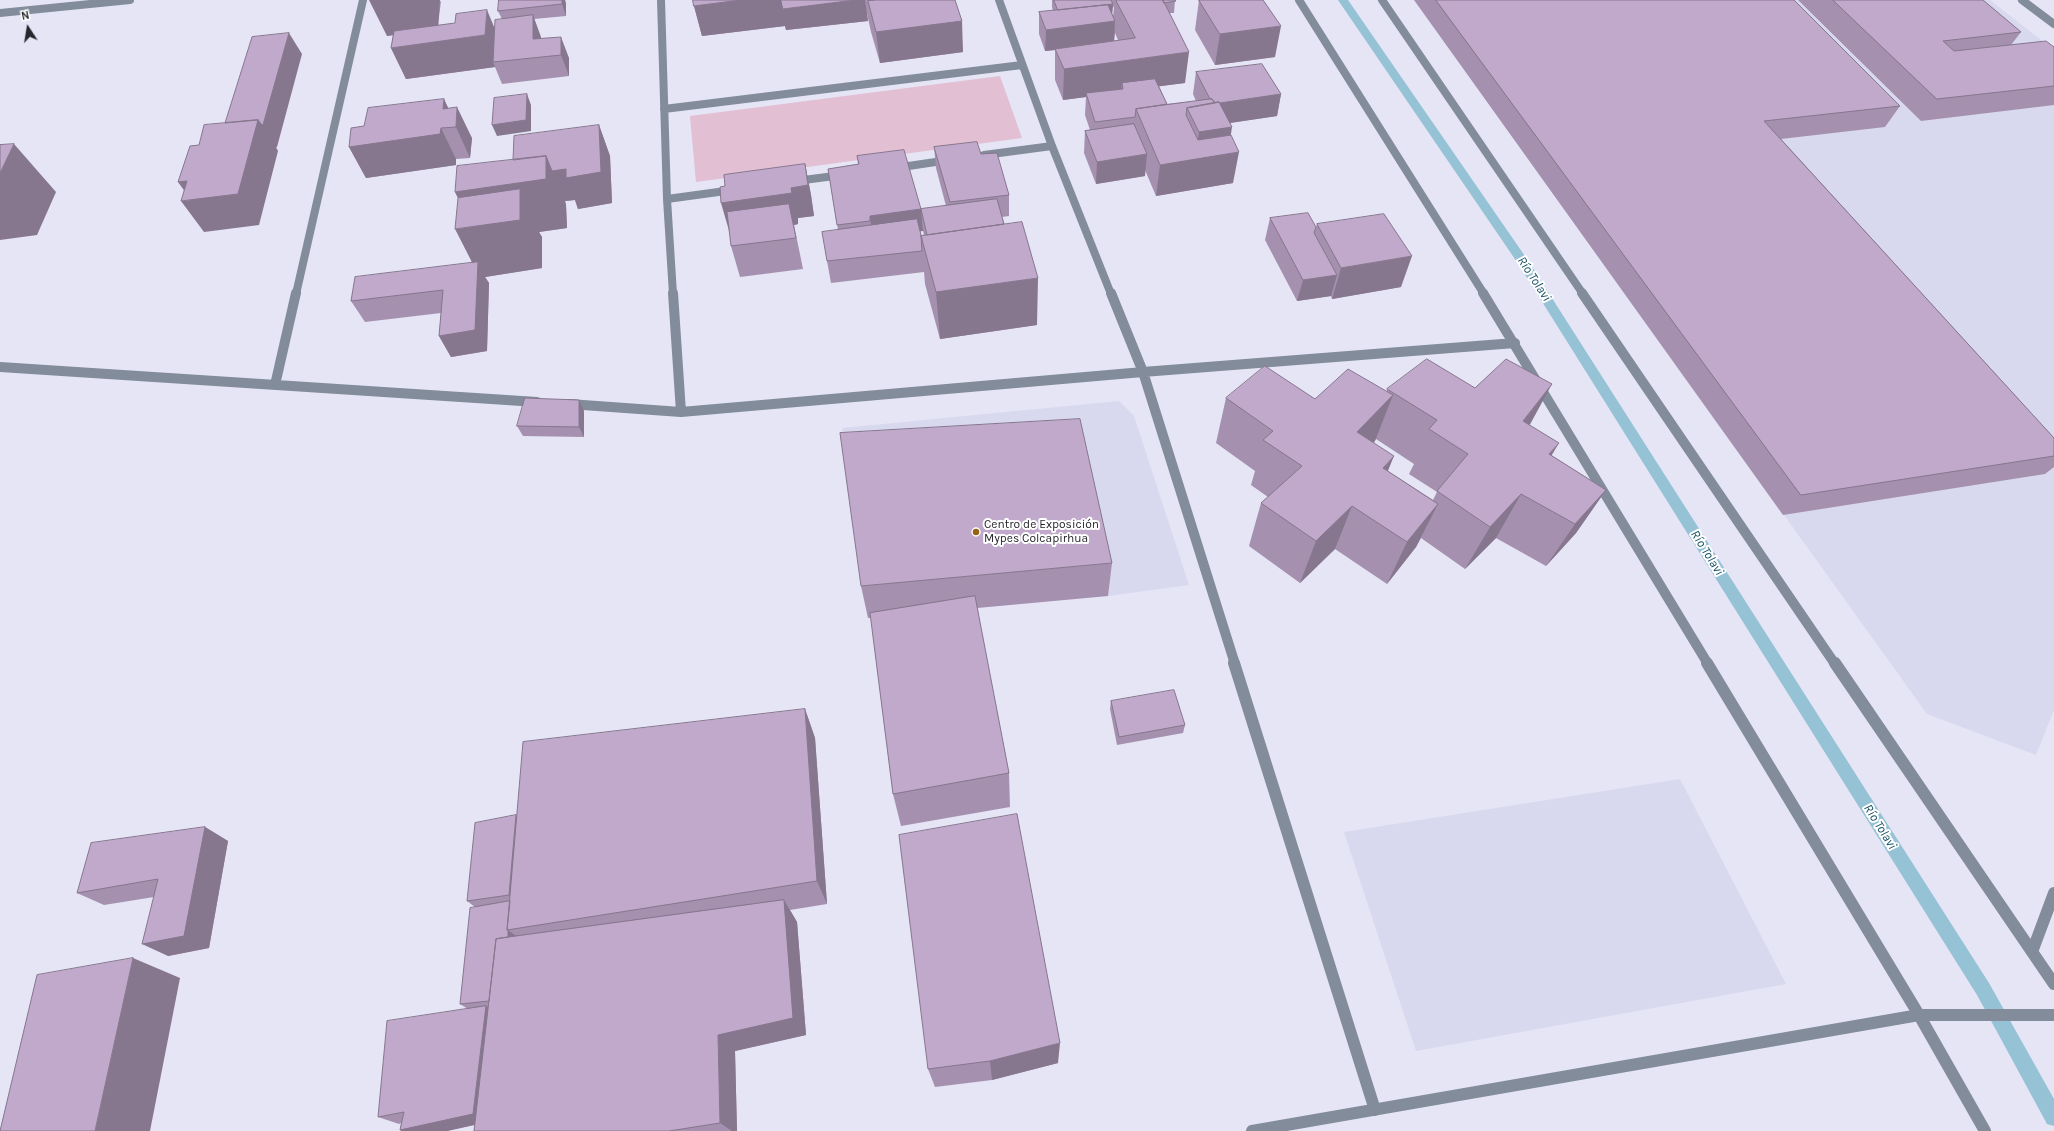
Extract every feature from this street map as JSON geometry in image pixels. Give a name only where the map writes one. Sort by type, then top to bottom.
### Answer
[{"type":"street","points":[[0,13],[130,0]]},
{"type":"street","points":[[275,386],[363,0]]},
{"type":"street","points":[[660,0],[667,199],[681,412]]},
{"type":"street","points":[[999,0],[1052,146],[1143,372],[1375,1110]]},
{"type":"street","points":[[1299,0],[1515,343],[1919,1015],[1985,1131]]},
{"type":"street","points":[[1382,0],[2054,984]]},
{"type":"street","points":[[2022,0],[2054,24]]},
{"type":"street","points":[[664,110],[1022,64]]},
{"type":"street","points":[[974,157],[1052,146]]},
{"type":"street","points":[[887,169],[958,159]]},
{"type":"street","points":[[785,183],[848,174]]},
{"type":"street","points":[[667,199],[738,189]]},
{"type":"street","points":[[561,404],[681,412],[1143,372],[1515,343]]},
{"type":"street","points":[[0,367],[546,403]]},
{"type":"street","points":[[2032,952],[2054,893]]},
{"type":"street","points":[[1252,1131],[1919,1015],[2054,1015]]},
{"type":"shaded area","points":[[1414,0],[1990,0],[2054,50],[2054,710],[2036,755],[1927,714]]},
{"type":"shaded area","points":[[1000,76],[1022,138],[696,182],[690,116]]},
{"type":"shaded area","name":"Centro de Exposición Mypes Colcapirhua","points":[[1119,401],[1134,416],[1189,585],[1108,596],[868,618],[842,428]]},
{"type":"shaded area","points":[[1680,779],[1786,984],[1416,1051],[1344,832]]},
{"type":"building","points":[[499,0],[562,0],[562,4],[498,11]]},
{"type":"building","points":[[693,0],[741,0],[694,6]]},
{"type":"building","points":[[781,0],[856,0],[783,9]]},
{"type":"building","points":[[955,0],[962,21],[876,32],[868,1]]},
{"type":"building","points":[[1054,0],[1111,0],[1113,4],[1058,10]]},
{"type":"building","points":[[1116,0],[1163,0],[1189,52],[1064,69],[1055,49],[1135,38]]},
{"type":"building","points":[[1163,0],[1175,0],[1176,1],[1164,3]]},
{"type":"building","points":[[1199,0],[1263,0],[1281,26],[1220,34]]},
{"type":"building","points":[[1436,0],[1794,0],[1900,106],[1764,121],[2054,438],[2054,456],[1801,495]]},
{"type":"building","points":[[1833,0],[1983,0],[2021,32],[1943,41],[1954,51],[2046,41],[2054,47],[2054,86],[1937,99]]},
{"type":"building","points":[[1108,5],[1115,21],[1046,30],[1039,12]]},
{"type":"building","points":[[487,10],[485,35],[391,48],[394,31],[455,23],[456,14]]},
{"type":"building","points":[[533,15],[533,39],[561,37],[561,55],[493,62],[495,20]]},
{"type":"building","points":[[289,33],[263,125],[258,120],[225,123],[252,37]]},
{"type":"building","points":[[1262,64],[1281,94],[1215,103],[1212,99],[1210,99],[1196,72]]},
{"type":"building","points":[[1155,79],[1167,104],[1136,109],[1135,117],[1095,122],[1086,93],[1123,89],[1122,83]]},
{"type":"building","points":[[527,94],[526,120],[492,125],[494,98]]},
{"type":"building","points":[[444,99],[443,109],[457,107],[456,127],[441,128],[440,134],[349,147],[351,128],[364,126],[368,108]]},
{"type":"building","points":[[1212,99],[1215,103],[1187,108],[1186,115],[1198,140],[1231,135],[1239,152],[1160,165],[1136,109]]},
{"type":"building","points":[[1219,102],[1232,127],[1199,132],[1187,108]]},
{"type":"building","points":[[258,120],[238,194],[181,201],[187,181],[178,182],[190,146],[199,145],[204,125]]},
{"type":"building","points":[[1134,124],[1147,154],[1097,162],[1085,131]]},
{"type":"building","points":[[599,125],[601,172],[566,178],[566,169],[552,171],[546,156],[513,160],[514,136]]},
{"type":"building","points":[[977,142],[981,154],[997,153],[1009,195],[950,202],[934,147]]},
{"type":"building","points":[[14,144],[0,173],[0,145]]},
{"type":"building","points":[[904,150],[921,209],[870,216],[870,221],[837,225],[828,169],[859,164],[857,156]]},
{"type":"building","points":[[546,156],[546,179],[455,192],[457,166]]},
{"type":"building","points":[[805,164],[808,185],[791,188],[792,193],[721,203],[720,187],[725,186],[724,175]]},
{"type":"building","points":[[520,189],[520,220],[455,229],[458,198]]},
{"type":"building","points":[[997,199],[1004,224],[927,235],[921,209]]},
{"type":"building","points":[[789,204],[796,238],[731,246],[727,212]]},
{"type":"building","points":[[1308,213],[1316,227],[1314,233],[1337,275],[1303,280],[1270,218]]},
{"type":"building","points":[[1384,214],[1412,256],[1341,268],[1317,224]]},
{"type":"building","points":[[917,219],[922,239],[921,236],[922,251],[827,261],[822,232]]},
{"type":"building","points":[[1022,222],[1038,278],[936,292],[921,236]]},
{"type":"building","points":[[478,262],[475,330],[439,336],[443,290],[351,301],[355,277]]},
{"type":"building","points":[[1427,359],[1475,388],[1506,359],[1552,384],[1523,421],[1559,443],[1549,454],[1606,490],[1575,524],[1521,494],[1490,527],[1437,491],[1468,454],[1429,429],[1437,420],[1387,389]]},
{"type":"building","points":[[1265,366],[1315,399],[1348,369],[1393,395],[1357,432],[1394,456],[1383,468],[1438,504],[1407,542],[1352,506],[1316,541],[1261,503],[1302,466],[1263,440],[1273,431],[1226,398]]},
{"type":"building","points":[[525,398],[579,400],[579,427],[517,426]]},
{"type":"building","name":"Centro de Exposición Mypes Colcapirhua","points":[[1080,419],[1112,563],[861,586],[840,433]]},
{"type":"building","points":[[975,596],[1009,773],[893,794],[870,613]]},
{"type":"building","points":[[1174,690],[1185,725],[1119,737],[1111,701]]},
{"type":"building","points":[[805,709],[817,881],[507,930],[523,742]]},
{"type":"building","points":[[1017,814],[1060,1043],[990,1061],[928,1069],[899,835]]},
{"type":"building","points":[[516,815],[509,895],[467,901],[475,823]]},
{"type":"building","points":[[205,827],[184,936],[142,944],[158,879],[77,893],[91,843]]},
{"type":"building","points":[[784,900],[793,1018],[718,1035],[720,1123],[669,1131],[474,1131],[496,939]]},
{"type":"building","points":[[510,901],[507,930],[508,937],[496,939],[489,1001],[460,1004],[470,908]]},
{"type":"building","points":[[133,958],[95,1131],[0,1131],[37,975]]},
{"type":"building","points":[[486,1006],[473,1114],[400,1130],[404,1112],[378,1117],[387,1021]]},
{"type":"waterway","name":"Río Tolavi","points":[[1343,0],[1523,262],[1983,989],[2054,1117]]},
{"type":"place","name":"Centro de Exposición Mypes Colcapirhua","points":[[976,532]]}]
